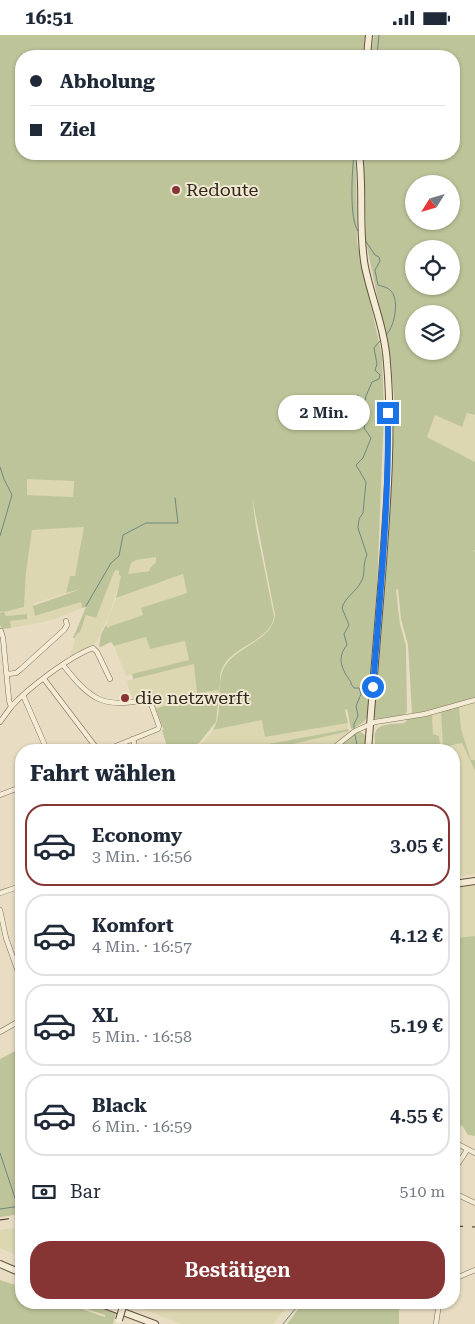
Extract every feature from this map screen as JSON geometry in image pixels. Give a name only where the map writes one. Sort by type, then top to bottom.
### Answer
[{"type":"street","points":[[368,50],[369,35]]},
{"type":"street","points":[[360,160],[362,178],[363,251],[365,267],[385,347],[388,399],[388,477],[385,540],[368,744]]},
{"type":"street","points":[[7,674],[16,673],[21,669],[64,629],[67,625],[66,621]]},
{"type":"street","points":[[1,631],[11,707]]},
{"type":"street","points":[[0,722],[23,695],[63,665],[93,648],[97,652],[110,679]]},
{"type":"street","points":[[63,665],[83,690],[97,699],[106,702],[132,703],[149,699],[159,728],[121,744]]},
{"type":"street","points":[[44,679],[93,744]]},
{"type":"street","points":[[23,695],[44,744]]},
{"type":"street","points":[[339,744],[355,731],[374,722],[425,714],[475,701]]},
{"type":"street","points":[[133,739],[134,744]]},
{"type":"street","points":[[0,795],[15,789]]},
{"type":"street","points":[[460,884],[475,881]]},
{"type":"street","points":[[0,893],[15,888]]},
{"type":"street","points":[[0,910],[6,938],[15,963]]},
{"type":"street","points":[[0,1032],[15,1023]]},
{"type":"street","points":[[460,1146],[475,1153]]},
{"type":"street","points":[[460,1161],[467,1150]]},
{"type":"street","points":[[460,1196],[475,1203]]},
{"type":"street","points":[[0,1264],[15,1270]]},
{"type":"street","points":[[460,1276],[475,1270]]},
{"type":"street","points":[[115,1309],[155,1324]]},
{"type":"street","points":[[118,1322],[122,1309]]},
{"type":"street","points":[[436,1324],[439,1309]]},
{"type":"shaded area","points":[[467,413],[475,416],[475,462],[427,437],[435,415],[462,427]]},
{"type":"shaded area","points":[[27,478],[74,481],[73,497],[26,495]]},
{"type":"shaded area","points":[[85,527],[75,576],[70,576],[66,593],[33,604],[36,616],[81,602],[82,608],[55,619],[11,628],[9,621],[27,619],[26,614],[5,616],[4,612],[24,607],[26,573],[32,530]]},
{"type":"shaded area","points":[[156,556],[156,562],[149,570],[127,575],[131,563],[136,560]]},
{"type":"shaded area","points":[[116,570],[119,571],[121,576],[108,618],[97,642],[70,659],[77,634],[80,632],[86,615],[96,618]]},
{"type":"shaded area","points":[[183,574],[187,593],[142,608],[143,615],[108,628],[106,625],[116,598]]},
{"type":"shaded area","points":[[147,636],[150,649],[185,641],[189,660],[126,676],[114,646]]},
{"type":"shaded area","points":[[195,663],[197,693],[220,690],[219,696],[156,709],[151,696],[133,700],[126,681]]},
{"type":"shaded area","points":[[475,703],[475,760],[471,760],[461,729],[459,707]]},
{"type":"shaded area","points":[[441,712],[443,744],[434,744],[436,736],[433,734],[432,715]]},
{"type":"shaded area","points":[[263,720],[266,737],[348,723],[348,729],[269,744],[201,744],[213,730]]},
{"type":"shaded area","points":[[349,731],[335,744],[293,744]]},
{"type":"shaded area","points":[[462,743],[475,771],[475,874],[460,876],[460,744],[457,744]]},
{"type":"shaded area","points":[[475,884],[475,936],[460,938],[460,886]]},
{"type":"shaded area","points":[[15,1228],[15,1254],[0,1248],[0,1230]]},
{"type":"shaded area","points":[[143,1309],[285,1309],[273,1324],[181,1324]]},
{"type":"green space","points":[[0,35],[365,35],[364,50],[15,50],[15,160],[355,160],[357,242],[382,356],[384,410],[377,588],[367,718],[351,729],[347,709],[345,710],[348,723],[265,737],[262,720],[213,730],[217,722],[220,690],[197,693],[194,664],[133,679],[132,674],[189,660],[185,641],[150,649],[146,637],[114,646],[111,642],[101,647],[99,646],[101,634],[106,625],[108,628],[143,615],[141,608],[187,593],[183,574],[116,598],[121,576],[119,571],[116,570],[96,618],[86,615],[80,632],[75,638],[73,638],[86,607],[82,608],[81,602],[35,616],[33,606],[81,589],[66,593],[70,576],[75,576],[84,527],[32,530],[26,573],[24,607],[4,612],[6,616],[27,614],[27,619],[10,621],[11,628],[2,629],[0,613],[4,611],[0,612]],"holes":[[[27,479],[74,481],[73,497],[27,495]],[[252,497],[275,615],[273,624],[268,631],[238,653],[225,666],[220,684],[220,675],[228,660],[266,631],[274,616],[256,527]],[[156,557],[156,562],[149,571],[128,574],[131,563],[136,560]]]},
{"type":"green space","points":[[374,35],[475,35],[475,415],[467,413],[462,427],[435,415],[427,437],[475,462],[475,699],[412,714],[408,645],[401,619],[398,589],[396,590],[400,624],[406,646],[407,712],[403,715],[377,719],[373,718],[395,410],[391,363],[366,242],[365,186],[362,160],[460,160],[460,50],[372,50]]},
{"type":"green space","points":[[219,696],[216,722],[199,743],[196,744],[166,744],[162,730],[164,730],[156,709]]},
{"type":"green space","points":[[459,707],[461,729],[471,760],[475,760],[475,771],[462,743],[443,744],[441,711]]},
{"type":"green space","points":[[432,715],[433,734],[439,736],[440,744],[375,744],[375,733],[378,728],[388,724],[404,723],[409,718]]},
{"type":"green space","points":[[348,729],[349,731],[293,744],[268,744]]},
{"type":"green space","points":[[359,732],[363,733],[367,738],[366,744],[340,744]]},
{"type":"green space","points":[[475,936],[475,1136],[468,1135],[462,1125],[460,1126],[460,938]]},
{"type":"green space","points":[[15,1051],[15,1215],[0,1217],[0,1059]]},
{"type":"green space","points":[[0,1280],[15,1285],[15,1309],[82,1309],[105,1317],[105,1315],[87,1309],[105,1309],[116,1313],[113,1324],[0,1324]]},
{"type":"green space","points":[[298,1309],[399,1309],[399,1324],[287,1324]]},
{"type":"waterway","points":[[378,50],[379,35]]},
{"type":"waterway","points":[[354,160],[352,206],[355,225],[358,231]]},
{"type":"waterway","points":[[365,240],[375,255],[379,257],[380,261],[375,270],[378,285],[385,287],[393,293],[395,300],[393,322],[386,335]]},
{"type":"waterway","points":[[354,729],[358,716],[356,706],[361,694],[359,688],[354,688],[351,684],[342,664],[342,655],[347,645],[344,634],[349,625],[342,608],[359,586],[364,573],[367,555],[358,528],[359,519],[363,513],[366,482],[356,465],[363,458],[371,438],[364,428],[365,425],[362,419],[366,396],[372,382],[379,379],[380,375],[375,370],[377,364],[374,348],[380,341]]},
{"type":"waterway","points":[[358,395],[364,405]]},
{"type":"waterway","points":[[0,467],[12,495],[0,536]]},
{"type":"waterway","points":[[86,606],[111,563],[119,556],[123,535],[146,523],[178,523],[175,498]]},
{"type":"waterway","points":[[355,735],[357,744]]},
{"type":"waterway","points":[[0,1153],[15,1198]]},
{"type":"waterway","points":[[0,1209],[15,1207]]},
{"type":"waterway","points":[[283,1324],[295,1309]]},
{"type":"railway","points":[[0,1220],[15,1218]]},
{"type":"railway","points":[[460,1226],[475,1227]]},
{"type":"place","name":"Redoute","points":[[176,190]]},
{"type":"place","name":"die netzwerft","points":[[125,698]]},
{"type":"route","points":[[373,687],[385,540],[389,442],[388,413]]}]
